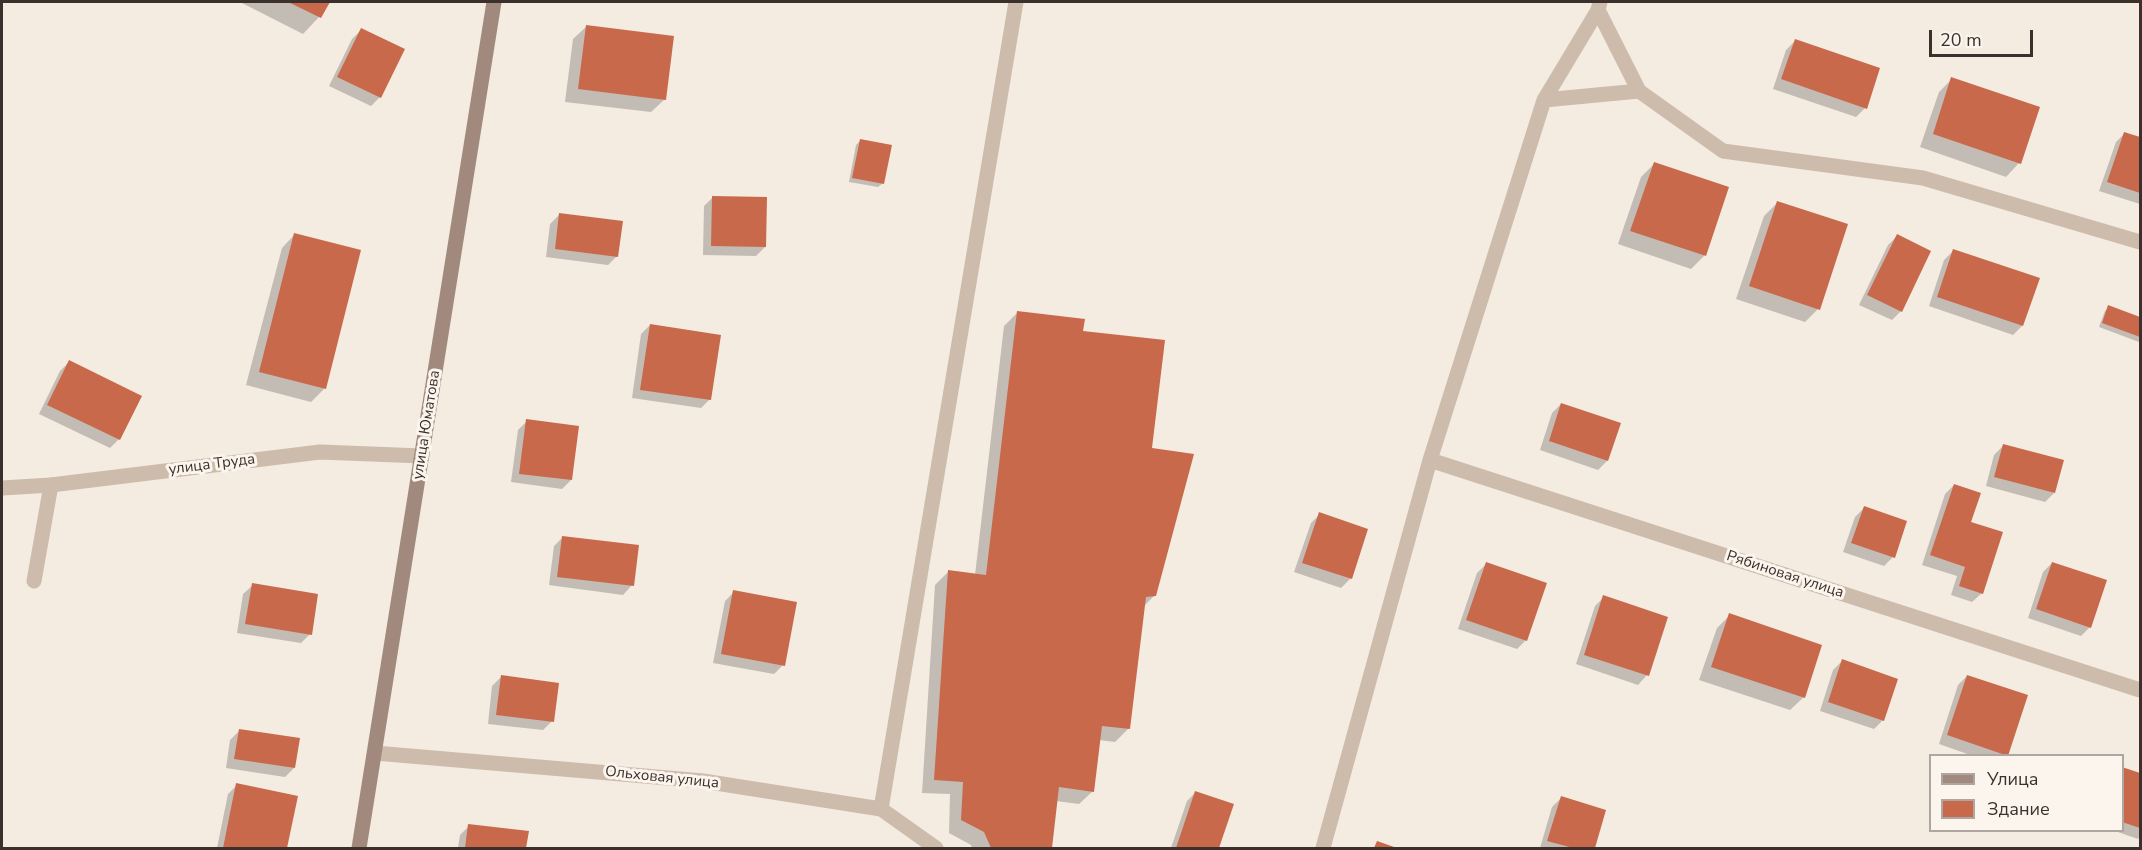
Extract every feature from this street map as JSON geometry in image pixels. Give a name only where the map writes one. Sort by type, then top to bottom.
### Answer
[{"type":"main road","name":"улица Юматова","points":[[359,849],[494,2]]},
{"type":"street","points":[[881,809],[1016,2]]},
{"type":"street","points":[[1599,6],[1639,91],[1723,151],[1923,178],[2140,242]]},
{"type":"street","points":[[1323,849],[1430,460],[1544,100],[1599,6]]},
{"type":"street","points":[[1544,100],[1639,91]]},
{"type":"street","name":"улица Труда","points":[[2,488],[51,485],[320,452],[422,456]]},
{"type":"street","name":"Рябиновая улица","points":[[1430,460],[2140,690]]},
{"type":"street","points":[[34,581],[51,485]]},
{"type":"street","name":"Ольховая улица","points":[[375,753],[703,781],[881,809],[936,849]]},
{"type":"building","points":[[288,2],[330,2],[321,18]]},
{"type":"building","points":[[586,25],[674,36],[666,100],[578,89]]},
{"type":"building","points":[[361,28],[405,49],[381,98],[337,77]]},
{"type":"building","points":[[1795,39],[1880,68],[1867,109],[1781,79]]},
{"type":"building","points":[[1951,77],[2040,107],[2021,164],[1933,134]]},
{"type":"building","points":[[2124,132],[2140,137],[2140,193],[2107,182]]},
{"type":"building","points":[[860,139],[892,145],[884,184],[852,178]]},
{"type":"building","points":[[1654,162],[1729,187],[1706,256],[1630,231]]},
{"type":"building","points":[[712,196],[767,197],[766,247],[711,246]]},
{"type":"building","points":[[1777,201],[1848,224],[1820,310],[1749,286]]},
{"type":"building","points":[[559,213],[623,221],[618,257],[555,249]]},
{"type":"building","points":[[294,233],[361,250],[326,389],[259,372]]},
{"type":"building","points":[[1897,234],[1931,251],[1902,312],[1867,295]]},
{"type":"building","points":[[1953,249],[2040,278],[2023,326],[1937,297]]},
{"type":"building","points":[[2108,305],[2140,317],[2140,337],[2102,323]]},
{"type":"building","points":[[1017,311],[1085,319],[1083,331],[1165,340],[1152,448],[1194,454],[1156,596],[1146,597],[1130,729],[1102,726],[1094,792],[1059,787],[1052,848],[991,848],[984,832],[961,820],[963,782],[934,780],[948,570],[986,575]]},
{"type":"building","points":[[650,324],[721,335],[711,400],[640,390]]},
{"type":"building","points":[[69,360],[142,396],[120,440],[47,405]]},
{"type":"building","points":[[1561,403],[1621,423],[1608,461],[1549,441]]},
{"type":"building","points":[[526,419],[579,426],[572,480],[519,474]]},
{"type":"building","points":[[2003,444],[2064,460],[2055,493],[1994,477]]},
{"type":"building","points":[[1954,484],[1981,493],[1971,522],[2003,532],[1983,594],[1959,586],[1965,567],[1930,555]]},
{"type":"building","points":[[1864,506],[1907,521],[1895,558],[1851,543]]},
{"type":"building","points":[[1319,512],[1368,529],[1352,579],[1302,563]]},
{"type":"building","points":[[562,536],[639,545],[634,586],[557,577]]},
{"type":"building","points":[[1486,562],[1547,583],[1527,641],[1466,620]]},
{"type":"building","points":[[2052,562],[2107,580],[2091,628],[2036,609]]},
{"type":"building","points":[[252,583],[318,594],[312,635],[245,624]]},
{"type":"building","points":[[733,590],[797,602],[785,666],[721,654]]},
{"type":"building","points":[[1603,595],[1668,617],[1649,676],[1584,655]]},
{"type":"building","points":[[1729,613],[1822,645],[1805,698],[1711,667]]},
{"type":"building","points":[[1842,659],[1898,679],[1884,721],[1828,702]]},
{"type":"building","points":[[501,675],[559,683],[554,722],[496,715]]},
{"type":"building","points":[[1967,675],[2028,695],[2009,754],[2002,754],[1947,735]]},
{"type":"building","points":[[239,729],[300,738],[295,768],[234,759]]},
{"type":"building","points":[[2124,768],[2140,773],[2140,828],[2124,823]]},
{"type":"building","points":[[236,783],[298,796],[287,848],[223,848]]},
{"type":"building","points":[[1195,791],[1234,804],[1219,848],[1176,848]]},
{"type":"building","points":[[1561,796],[1606,810],[1595,848],[1573,848],[1547,841]]},
{"type":"building","points":[[468,824],[529,831],[526,848],[465,848]]},
{"type":"building","points":[[1377,841],[1397,848],[1374,848]]}]
